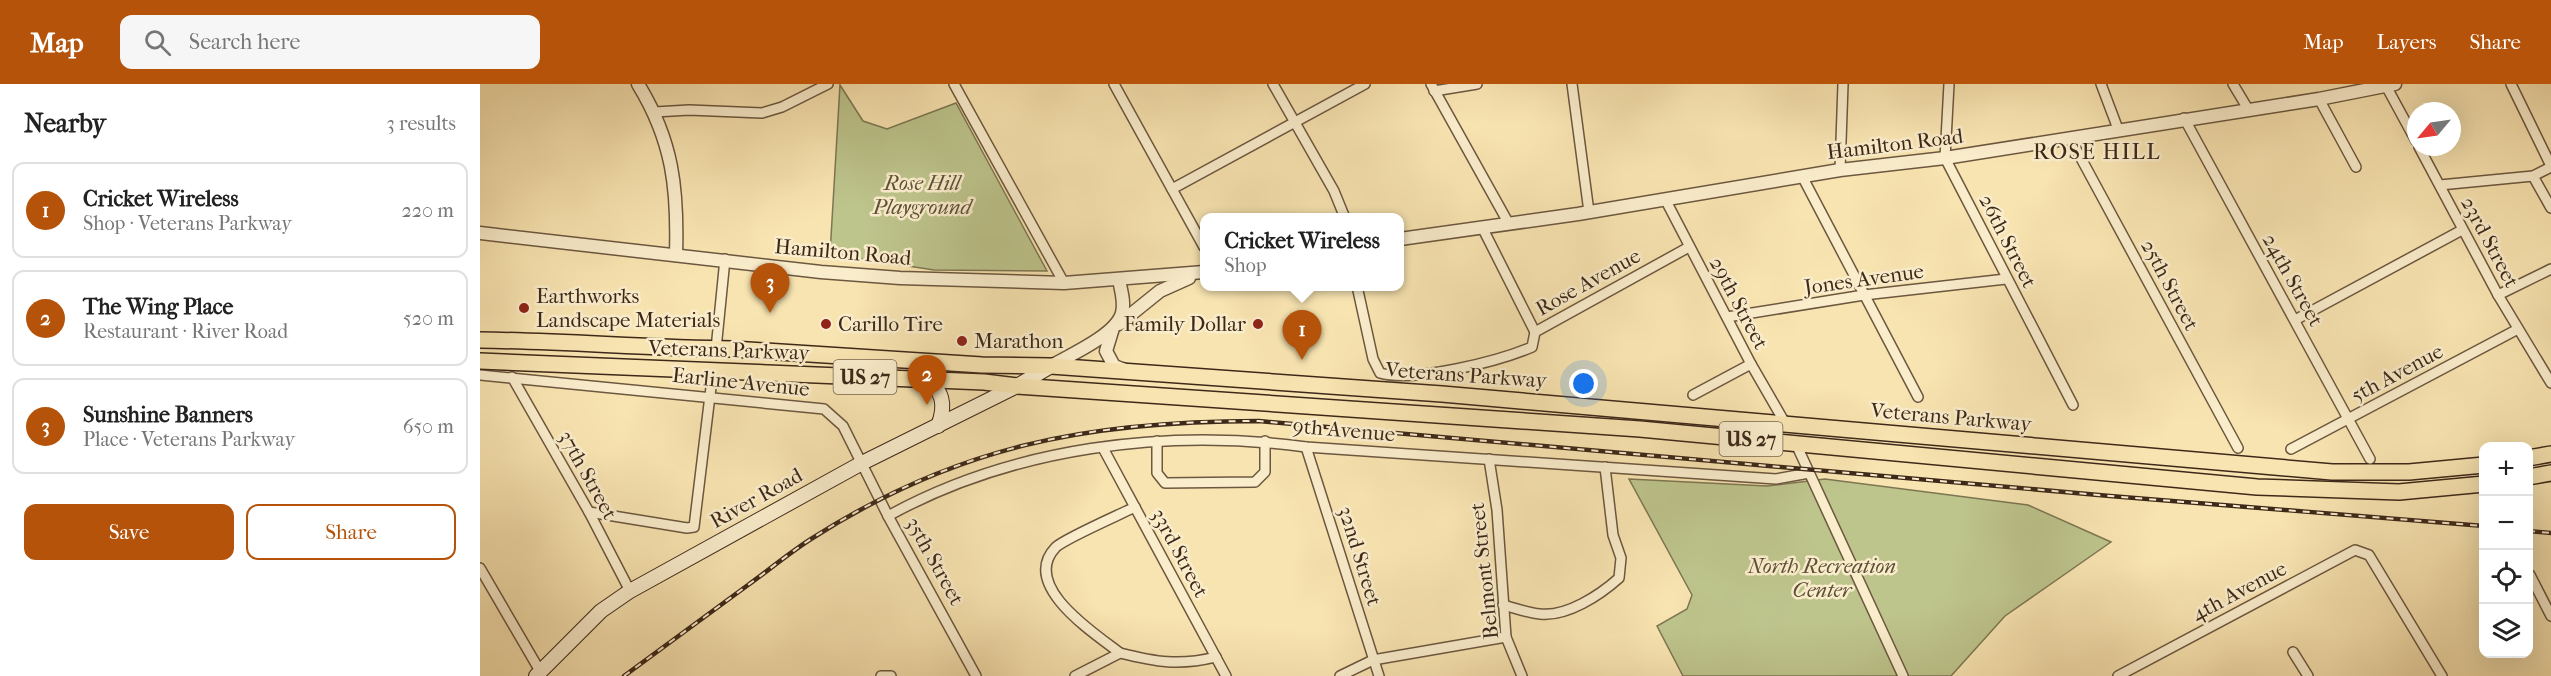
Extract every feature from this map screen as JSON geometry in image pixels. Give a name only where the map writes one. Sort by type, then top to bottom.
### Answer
[{"type":"main road","name":"Veterans Parkway","points":[[480,340],[716,349],[982,365],[1051,366],[1452,394],[2332,472],[2409,472],[2479,465]]},
{"type":"main road","name":"Veterans Parkway","points":[[480,361],[984,382],[1017,387],[1607,426],[2268,488],[2399,492],[2479,484]]},
{"type":"main road","name":"River Road","points":[[538,674],[601,611],[630,591],[861,463],[1017,387],[1051,366]]},
{"type":"main road","points":[[917,379],[932,383],[942,396],[942,415],[938,426]]},
{"type":"main road","points":[[2533,457],[2551,454]]},
{"type":"main road","points":[[2533,476],[2551,474]]},
{"type":"street","points":[[638,84],[655,112],[668,146],[675,183],[676,255]]},
{"type":"street","points":[[655,112],[689,110],[762,113],[782,107],[828,84]]},
{"type":"street","points":[[954,84],[1064,283]]},
{"type":"street","points":[[1113,84],[1200,240]]},
{"type":"street","points":[[1273,84],[1334,191],[1344,213]]},
{"type":"street","points":[[1172,189],[1365,84]]},
{"type":"street","points":[[1477,84],[1433,87],[1509,224]]},
{"type":"street","points":[[1572,84],[1589,212]]},
{"type":"street","points":[[1840,170],[1843,84]]},
{"type":"street","name":"26th Street","points":[[1949,84],[1945,158],[2073,405]]},
{"type":"street","points":[[2101,84],[2118,129]]},
{"type":"street","points":[[2234,84],[2248,109]]},
{"type":"street","points":[[2389,84],[2407,122]]},
{"type":"street","name":"Hamilton Road","points":[[1404,239],[1483,229],[1840,170],[1945,158],[2184,118],[2319,99],[2389,84]]},
{"type":"street","points":[[2440,185],[2533,176],[2551,166],[2511,84]]},
{"type":"street","points":[[2319,99],[2356,167]]},
{"type":"street","name":"24th Street","points":[[2184,118],[2370,459]]},
{"type":"street","name":"25th Street","points":[[2070,138],[2238,448]]},
{"type":"street","name":"23rd Street","points":[[2424,156],[2498,296],[2551,383]]},
{"type":"street","points":[[1802,176],[1917,397]]},
{"type":"street","points":[[2533,176],[2551,208]]},
{"type":"street","name":"29th Street","points":[[1665,199],[1751,364],[1785,423]]},
{"type":"street","points":[[1483,229],[1535,332]]},
{"type":"street","points":[[2295,320],[2462,230]]},
{"type":"street","name":"Hamilton Road","points":[[480,232],[725,259],[820,272],[900,278],[1064,283],[1200,272]]},
{"type":"street","name":"Rose Avenue","points":[[1358,291],[1373,359],[1380,373],[1392,376],[1444,371],[1516,354],[1532,347],[1535,332],[1689,247]]},
{"type":"street","points":[[716,349],[725,259]]},
{"type":"street","points":[[2498,296],[2551,269]]},
{"type":"street","points":[[1051,366],[1114,327],[1160,291],[1200,273]]},
{"type":"street","name":"Jones Avenue","points":[[1727,317],[1864,295],[2006,279]]},
{"type":"street","points":[[1119,280],[1123,304],[1122,314],[1114,327],[1106,351],[1114,366],[1126,371]]},
{"type":"street","name":"5th Avenue","points":[[2292,449],[2518,329]]},
{"type":"street","points":[[1693,395],[1751,364]]},
{"type":"street","points":[[589,512],[687,528],[694,527],[713,371]]},
{"type":"street","name":"Earline Avenue","points":[[480,375],[825,409],[843,426],[861,463]]},
{"type":"street","name":"37th Street","points":[[512,377],[589,512],[630,591]]},
{"type":"street","name":"9th Avenue","points":[[888,516],[952,486],[1039,459],[1156,441],[1228,438],[1306,447],[1776,479],[1809,473]]},
{"type":"street","points":[[1156,441],[1157,473],[1165,483],[1255,482],[1265,472],[1265,441]]},
{"type":"street","points":[[1796,444],[1903,676]]},
{"type":"street","name":"32nd Street","points":[[1306,447],[1331,518],[1379,676]]},
{"type":"street","name":"33rd Street","points":[[1103,448],[1226,676]]},
{"type":"street","name":"Belmont Street","points":[[1489,459],[1497,510],[1506,637],[1522,676]]},
{"type":"street","name":"35th Street","points":[[861,463],[976,676]]},
{"type":"street","points":[[1503,605],[1540,615],[1564,611],[1603,592],[1619,578],[1621,558],[1613,535],[1605,467]]},
{"type":"street","points":[[1135,507],[1057,547],[1046,565],[1049,584],[1058,601],[1080,622],[1120,653],[1154,662],[1187,664],[1215,657]]},
{"type":"street","name":"4th Avenue","points":[[2118,676],[2355,550],[2369,555],[2442,676]]},
{"type":"street","points":[[480,568],[538,674]]},
{"type":"street","points":[[2533,580],[2551,616]]},
{"type":"street","points":[[1340,676],[1373,660],[1506,637]]},
{"type":"street","points":[[2294,652],[2308,676]]},
{"type":"street","points":[[1075,676],[1120,653]]},
{"type":"street","points":[[881,676],[891,676]]},
{"type":"green space","name":"Rose Hill Playground","points":[[840,85],[863,121],[887,129],[956,103],[1047,271],[934,270],[830,254]]},
{"type":"green space","name":"North Recreation Center","points":[[1629,479],[1767,486],[1825,479],[2028,505],[2111,542],[2005,616],[1951,676],[1683,676],[1657,626],[1687,609],[1692,595]]},
{"type":"railway","points":[[624,676],[811,539],[865,507],[918,481],[971,461],[1025,445],[1137,426],[1259,421],[2110,496],[2479,526]]},
{"type":"railway","points":[[2533,531],[2551,533]]},
{"type":"place","name":"Earthworks Landscape Materials","points":[[524,308]]},
{"type":"place","name":"Sunshine Banners","points":[[770,313]]},
{"type":"place","name":"Carillo Tire","points":[[826,324]]},
{"type":"place","name":"Family Dollar","points":[[1258,324]]},
{"type":"place","name":"Marathon","points":[[962,341]]},
{"type":"place","name":"Cricket Wireless","points":[[1302,360]]},
{"type":"place","name":"The Wing Place","points":[[927,405]]},
{"type":"district","name":"ROSE HILL","points":[[2097,151]]}]
